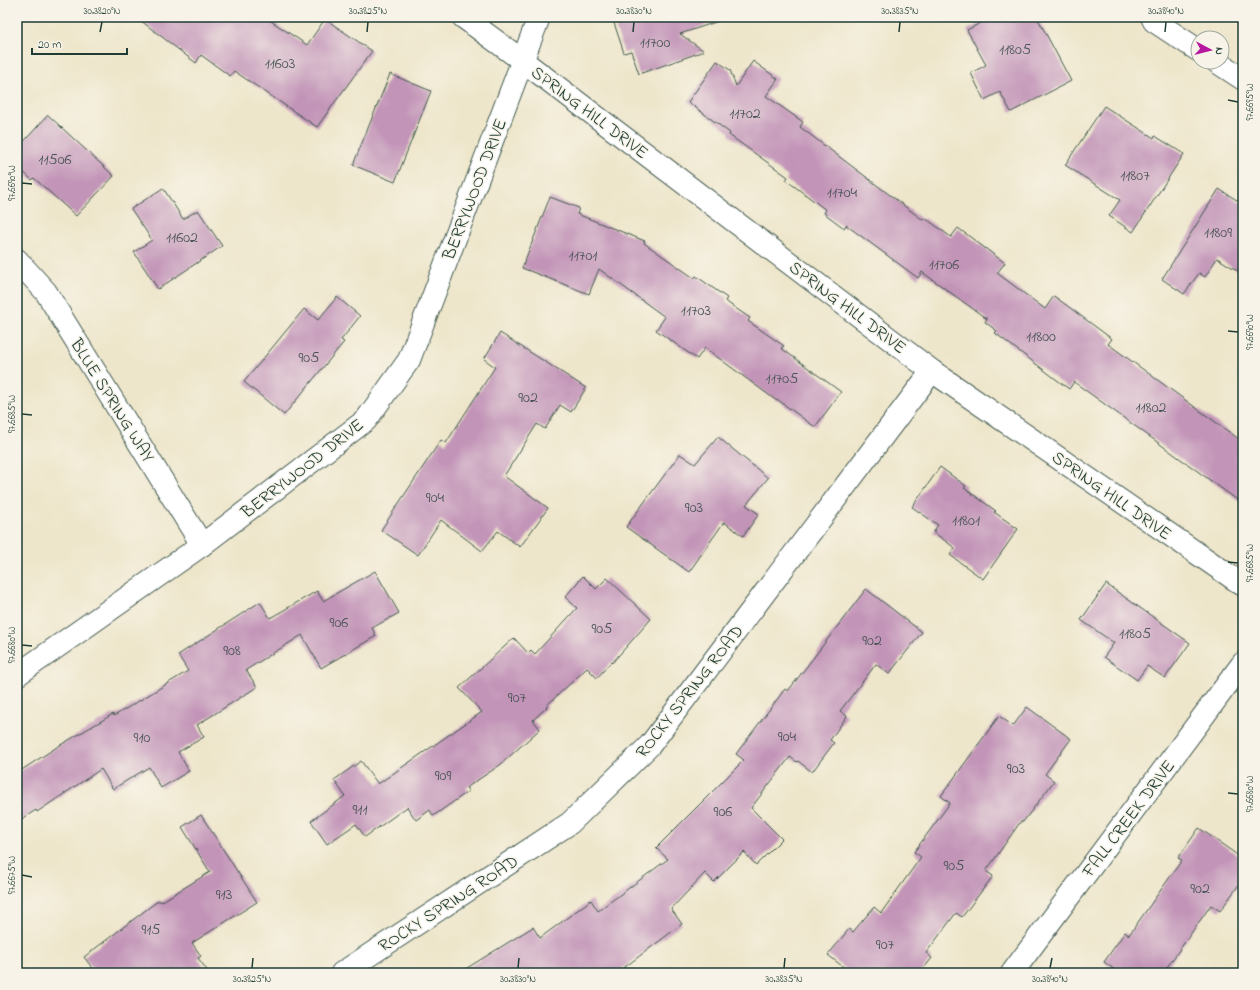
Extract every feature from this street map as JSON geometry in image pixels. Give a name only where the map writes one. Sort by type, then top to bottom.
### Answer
[{"type":"street","name":"SPRING HILL DRIVE","points":[[463,17],[932,371],[1243,585]]},
{"type":"street","name":"BERRYWOOD DRIVE","points":[[17,675],[202,545],[366,420],[409,360],[540,17]]},
{"type":"street","points":[[1152,17],[1154,21],[1190,45]]},
{"type":"street","points":[[1229,70],[1243,79]]},
{"type":"street","name":"BLUE SPRING WAY","points":[[17,260],[46,292],[202,545]]},
{"type":"street","name":"ROCKY SPRING ROAD","points":[[342,973],[570,823],[650,745],[932,371]]},
{"type":"street","name":"FALL CREEK DRIVE","points":[[1012,973],[1243,663]]},
{"type":"building","points":[[136,17],[265,17],[307,45],[325,19],[372,51],[317,127],[234,71],[230,76],[201,55],[196,63]]},
{"type":"building","points":[[612,17],[718,17],[719,21],[680,34],[704,51],[639,74],[631,51],[624,53]]},
{"type":"building","points":[[992,17],[1037,17],[1071,81],[1011,112],[1000,92],[984,100],[971,73],[986,65],[967,30]]},
{"type":"building","points":[[717,61],[730,70],[736,86],[753,61],[778,79],[766,96],[803,122],[800,127],[923,220],[925,218],[951,237],[958,228],[1005,263],[997,273],[1045,309],[1054,296],[1112,339],[1108,344],[1243,442],[1243,504],[1074,382],[1069,389],[995,333],[997,331],[985,322],[987,319],[922,272],[918,278],[846,225],[844,228],[824,213],[826,210],[786,180],[788,177],[729,135],[730,133],[688,102]]},
{"type":"building","points":[[390,74],[431,91],[395,182],[353,165]]},
{"type":"building","points":[[1104,106],[1154,138],[1155,136],[1184,154],[1133,232],[1109,216],[1120,200],[1065,165]]},
{"type":"building","points":[[48,115],[114,176],[76,216],[34,178],[32,180],[17,166],[17,149]]},
{"type":"building","points":[[163,188],[183,219],[198,210],[222,246],[158,289],[134,252],[152,240],[131,209]]},
{"type":"building","points":[[1219,189],[1243,204],[1243,274],[1217,258],[1205,277],[1199,273],[1184,294],[1162,279]]},
{"type":"building","points":[[550,197],[579,208],[577,214],[645,241],[644,243],[694,278],[696,276],[727,298],[725,301],[750,318],[748,321],[784,346],[781,348],[841,392],[815,427],[705,348],[697,359],[656,330],[665,317],[599,269],[589,294],[522,268]]},
{"type":"building","points":[[337,297],[360,316],[341,340],[344,342],[284,415],[244,382],[304,309],[318,320]]},
{"type":"building","points":[[500,333],[586,388],[571,412],[560,405],[545,429],[537,424],[504,476],[548,508],[520,547],[498,531],[482,551],[441,520],[418,555],[381,530],[441,440],[446,443],[495,367],[484,359]]},
{"type":"building","points":[[718,437],[768,478],[746,505],[759,514],[743,536],[724,522],[689,572],[626,527],[680,454],[695,464]]},
{"type":"building","points":[[940,467],[966,486],[964,488],[996,511],[994,512],[1018,529],[983,579],[950,555],[955,548],[933,532],[938,525],[912,507]]},
{"type":"building","points":[[375,571],[399,613],[372,628],[376,636],[321,668],[302,635],[246,670],[257,687],[197,725],[204,737],[178,752],[189,771],[161,788],[149,767],[113,789],[101,769],[37,812],[36,810],[17,822],[17,773],[57,747],[113,714],[114,716],[188,671],[178,655],[260,602],[270,618],[317,591],[323,601]]},
{"type":"building","points":[[583,576],[596,589],[607,578],[651,619],[612,663],[611,662],[597,678],[587,668],[533,720],[540,729],[500,765],[466,788],[469,791],[433,816],[430,810],[416,820],[407,807],[365,837],[356,824],[327,844],[311,821],[345,796],[334,780],[361,761],[378,784],[482,712],[459,688],[514,638],[528,653],[531,650],[535,654],[577,608],[565,597]]},
{"type":"building","points":[[1106,584],[1190,643],[1165,678],[1147,666],[1137,680],[1104,657],[1114,643],[1081,620]]},
{"type":"building","points":[[866,589],[922,632],[889,674],[876,664],[840,711],[847,716],[830,740],[834,743],[812,772],[798,761],[797,762],[790,757],[751,808],[782,839],[756,865],[744,852],[714,882],[705,873],[671,909],[682,924],[617,973],[459,973],[533,927],[540,938],[591,900],[598,911],[668,859],[656,848],[744,760],[736,754],[785,689],[788,691]]},
{"type":"building","points":[[1027,707],[1071,739],[1045,774],[1054,781],[1023,822],[1021,821],[986,871],[993,876],[962,917],[956,913],[926,953],[932,958],[920,973],[851,973],[828,955],[849,929],[853,932],[874,907],[881,913],[921,857],[914,852],[950,803],[941,796],[999,716],[1013,726]]},
{"type":"building","points":[[201,815],[257,902],[192,943],[201,956],[198,958],[209,973],[96,973],[84,957],[159,900],[161,902],[210,872],[182,827]]},
{"type":"building","points":[[1199,828],[1243,859],[1243,879],[1220,911],[1211,905],[1163,973],[1119,973],[1104,962],[1125,932],[1129,935],[1182,860],[1178,858]]}]
